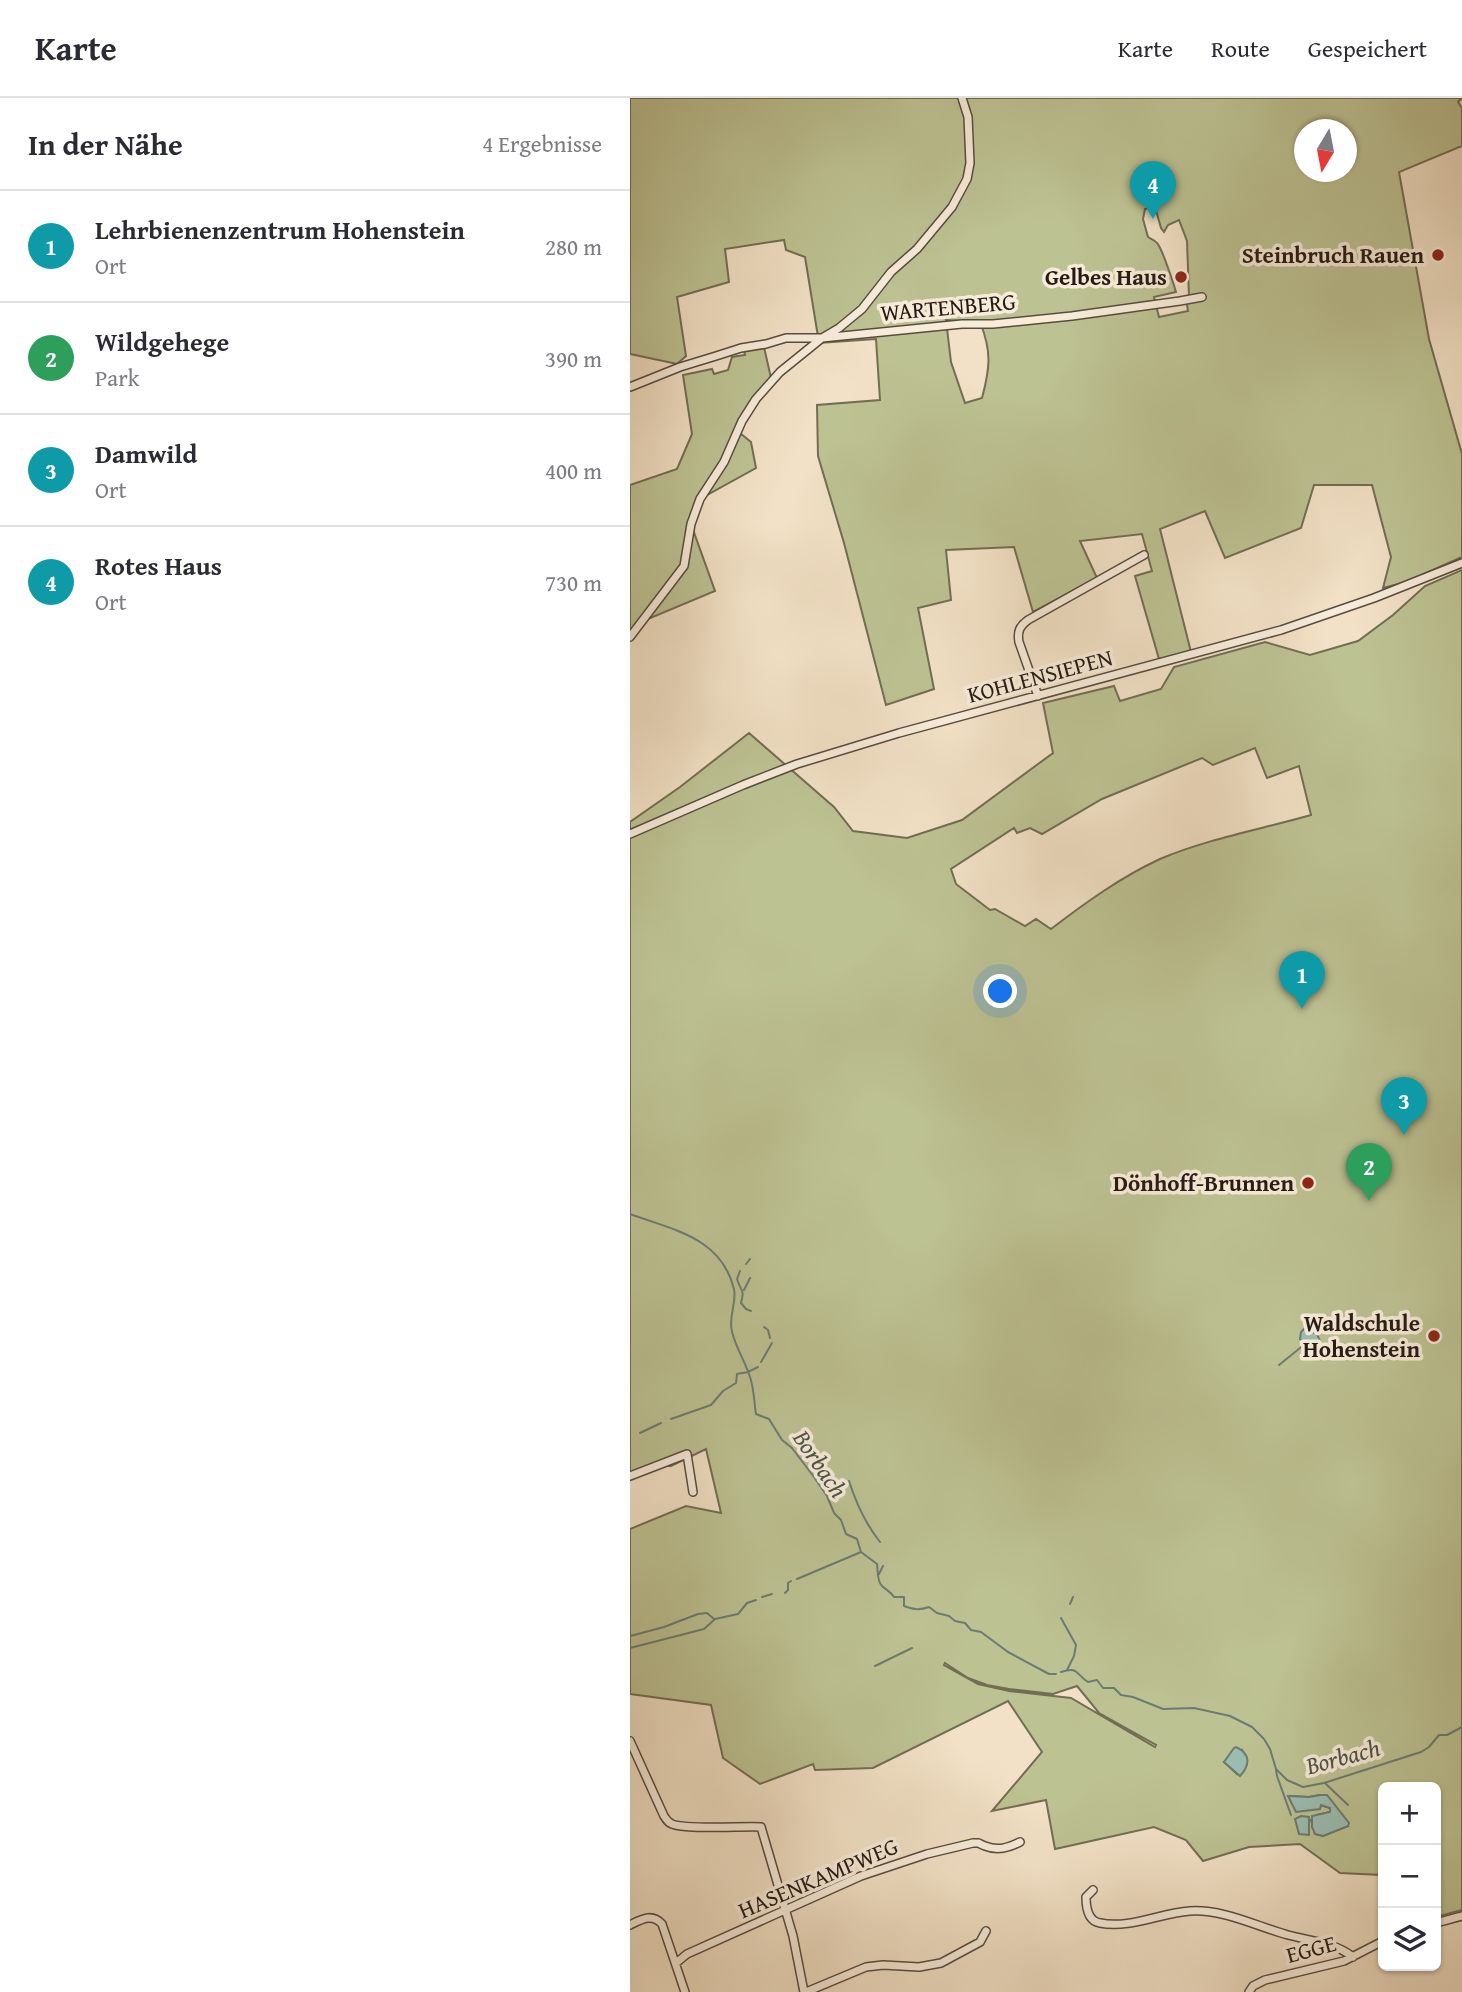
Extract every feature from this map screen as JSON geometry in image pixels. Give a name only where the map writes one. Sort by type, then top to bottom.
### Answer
[{"type":"street","points":[[630,637],[684,566],[691,524],[700,499],[724,462],[747,412],[763,389],[822,338],[862,309],[891,272],[917,249],[952,207],[967,179],[970,163],[968,117],[962,98]]},
{"type":"street","name":"WARTENBERG","points":[[630,387],[680,367],[741,348],[786,338],[822,338],[962,324],[993,324],[1072,316],[1202,297]]},
{"type":"street","points":[[1038,696],[1019,642],[1020,626],[1144,555]]},
{"type":"street","name":"KOHLENSIEPEN","points":[[630,834],[797,764],[893,735],[1281,629],[1374,598],[1462,563]]},
{"type":"street","points":[[630,1476],[687,1454],[693,1492]]},
{"type":"street","points":[[630,1741],[664,1816],[670,1823],[761,1827],[805,1992],[866,1967],[919,1967],[941,1963],[980,1942],[986,1931]]},
{"type":"street","name":"HASENKAMPWEG","points":[[676,1963],[687,1954],[861,1876],[927,1854],[978,1843],[1007,1849],[1020,1842]]},
{"type":"street","points":[[1093,1890],[1086,1897],[1086,1903],[1095,1922],[1137,1922],[1193,1911],[1215,1913],[1342,1949],[1353,1957]]},
{"type":"street","points":[[1441,1922],[1462,1916]]},
{"type":"street","points":[[630,1925],[646,1917],[655,1918],[663,1924],[685,1992]]},
{"type":"street","name":"EGGE","points":[[1249,1992],[1253,1986],[1265,1980],[1335,1964],[1378,1944]]},
{"type":"green space","points":[[630,98],[1462,98],[1458,102],[1462,108],[1462,146],[1399,172],[1429,339],[1462,454],[1462,557],[1406,582],[1383,588],[1391,557],[1372,485],[1314,485],[1301,528],[1225,558],[1205,511],[1160,529],[1191,652],[1159,659],[1135,576],[1152,571],[1142,534],[1080,541],[1097,578],[1033,612],[1014,547],[946,550],[951,600],[918,608],[934,689],[886,705],[844,543],[818,456],[817,405],[880,400],[876,339],[819,343],[805,257],[786,250],[784,240],[725,249],[729,282],[677,297],[686,356],[677,364],[630,354]],"holes":[[[1155,207],[1164,232],[1168,225],[1179,220],[1187,241],[1188,311],[1159,317],[1154,297],[1176,292],[1159,246],[1148,237],[1143,219],[1145,209]],[[946,320],[980,322],[988,360],[982,398],[965,403],[951,362]]]},
{"type":"green space","points":[[764,347],[771,378],[735,429],[751,442],[756,468],[700,499],[691,524],[715,591],[643,621],[630,637],[630,485],[677,469],[692,434],[683,375],[712,369],[714,374],[728,370],[732,357],[745,355],[744,350]]},
{"type":"green space","points":[[1462,570],[1462,1910],[1441,1916],[1441,1782],[1378,1782],[1378,1875],[1340,1873],[1300,1844],[1249,1847],[1203,1861],[1186,1840],[1154,1827],[1055,1849],[1046,1800],[992,1811],[1042,1752],[1008,1701],[873,1768],[815,1770],[813,1764],[760,1784],[723,1758],[711,1705],[630,1694],[630,1529],[686,1506],[721,1513],[706,1449],[671,1466],[652,1466],[630,1475],[630,822],[749,733],[834,807],[853,831],[907,838],[962,820],[1053,753],[1043,703],[1114,686],[1120,701],[1161,689],[1174,667],[1265,642],[1310,655],[1358,641],[1393,615],[1425,586]],"holes":[[[1255,748],[1267,778],[1299,766],[1311,815],[1216,840],[1160,859],[1104,891],[1051,929],[1036,919],[1025,926],[995,909],[990,910],[956,884],[951,869],[1014,828],[1017,833],[1030,828],[1042,834],[1102,799],[1202,758],[1213,765]],[[945,1663],[968,1678],[1009,1689],[1053,1694],[1077,1686],[1099,1713],[1156,1745],[1155,1747],[1071,1698],[1009,1691],[978,1684],[944,1665]],[[1242,1750],[1245,1757],[1237,1774],[1224,1762]],[[1320,1795],[1348,1826],[1323,1836],[1315,1834],[1311,1820],[1317,1815],[1330,1812],[1330,1808],[1289,1796]]]},
{"type":"water","points":[[1305,1328],[1317,1334],[1320,1341],[1311,1348],[1300,1339]]},
{"type":"water","points":[[1236,1747],[1244,1753],[1247,1760],[1246,1768],[1240,1776],[1224,1762]]},
{"type":"water","points":[[1327,1795],[1349,1823],[1348,1826],[1323,1836],[1315,1834],[1312,1816],[1330,1812],[1330,1808],[1321,1805],[1320,1809],[1296,1812],[1288,1796]]},
{"type":"water","points":[[1301,1816],[1309,1817],[1309,1835],[1299,1834],[1295,1819]]},
{"type":"waterway","name":"Borbach","points":[[630,1214],[693,1238],[707,1247],[728,1272],[734,1289],[732,1332],[751,1381],[756,1414],[769,1419],[782,1440],[792,1448],[814,1477],[827,1496],[834,1513],[841,1520],[846,1534],[857,1539],[861,1552],[877,1564],[880,1584],[894,1597],[904,1597],[904,1606],[917,1609],[929,1607],[937,1613],[965,1623],[971,1630],[981,1632],[1008,1652],[1049,1674],[1056,1674]]},
{"type":"waterway","points":[[746,1264],[750,1259]]},
{"type":"waterway","points":[[740,1271],[737,1279],[743,1293],[741,1303],[751,1311]]},
{"type":"waterway","points":[[744,1290],[750,1278]]},
{"type":"waterway","points":[[764,1327],[770,1338]]},
{"type":"waterway","points":[[761,1362],[772,1343]]},
{"type":"waterway","points":[[1279,1365],[1305,1344]]},
{"type":"waterway","points":[[671,1419],[711,1405],[723,1391],[736,1383],[737,1374],[758,1367]]},
{"type":"waterway","points":[[640,1433],[661,1423]]},
{"type":"waterway","points":[[849,1481],[862,1513],[880,1542]]},
{"type":"waterway","points":[[797,1579],[861,1552]]},
{"type":"waterway","name":"Borbach","points":[[879,1574],[883,1566]]},
{"type":"waterway","points":[[785,1593],[791,1581]]},
{"type":"waterway","points":[[762,1597],[772,1594]]},
{"type":"waterway","points":[[1070,1604],[1073,1597]]},
{"type":"waterway","points":[[630,1648],[704,1629],[715,1619],[738,1614],[747,1603],[756,1600]]},
{"type":"waterway","points":[[630,1636],[698,1614],[707,1613],[714,1619]]},
{"type":"waterway","points":[[1061,1618],[1076,1645],[1067,1670]]},
{"type":"waterway","points":[[875,1666],[912,1648]]},
{"type":"waterway","name":"Borbach","points":[[1061,1672],[1074,1670],[1088,1682],[1097,1680],[1103,1688],[1114,1688],[1121,1695],[1163,1709],[1194,1708],[1230,1716],[1252,1727],[1270,1749],[1276,1769],[1287,1780],[1303,1787],[1324,1783],[1421,1752],[1439,1735],[1447,1735],[1462,1727]]},
{"type":"waterway","points":[[1276,1770],[1291,1815]]},
{"type":"waterway","points":[[1326,1784],[1348,1805]]},
{"type":"place","name":"Rotes Haus","points":[[1153,219]]},
{"type":"place","name":"Steinbruch Rauen","points":[[1438,255]]},
{"type":"place","name":"Gelbes Haus","points":[[1181,277]]},
{"type":"place","name":"Lehrbienenzentrum Hohenstein","points":[[1302,1009]]},
{"type":"place","name":"Damwild","points":[[1404,1135]]},
{"type":"place","name":"Dönhoff-Brunnen","points":[[1308,1183]]},
{"type":"place","name":"Wildgehege","points":[[1369,1201]]},
{"type":"place","name":"Waldschule Hohenstein","points":[[1434,1336]]}]
